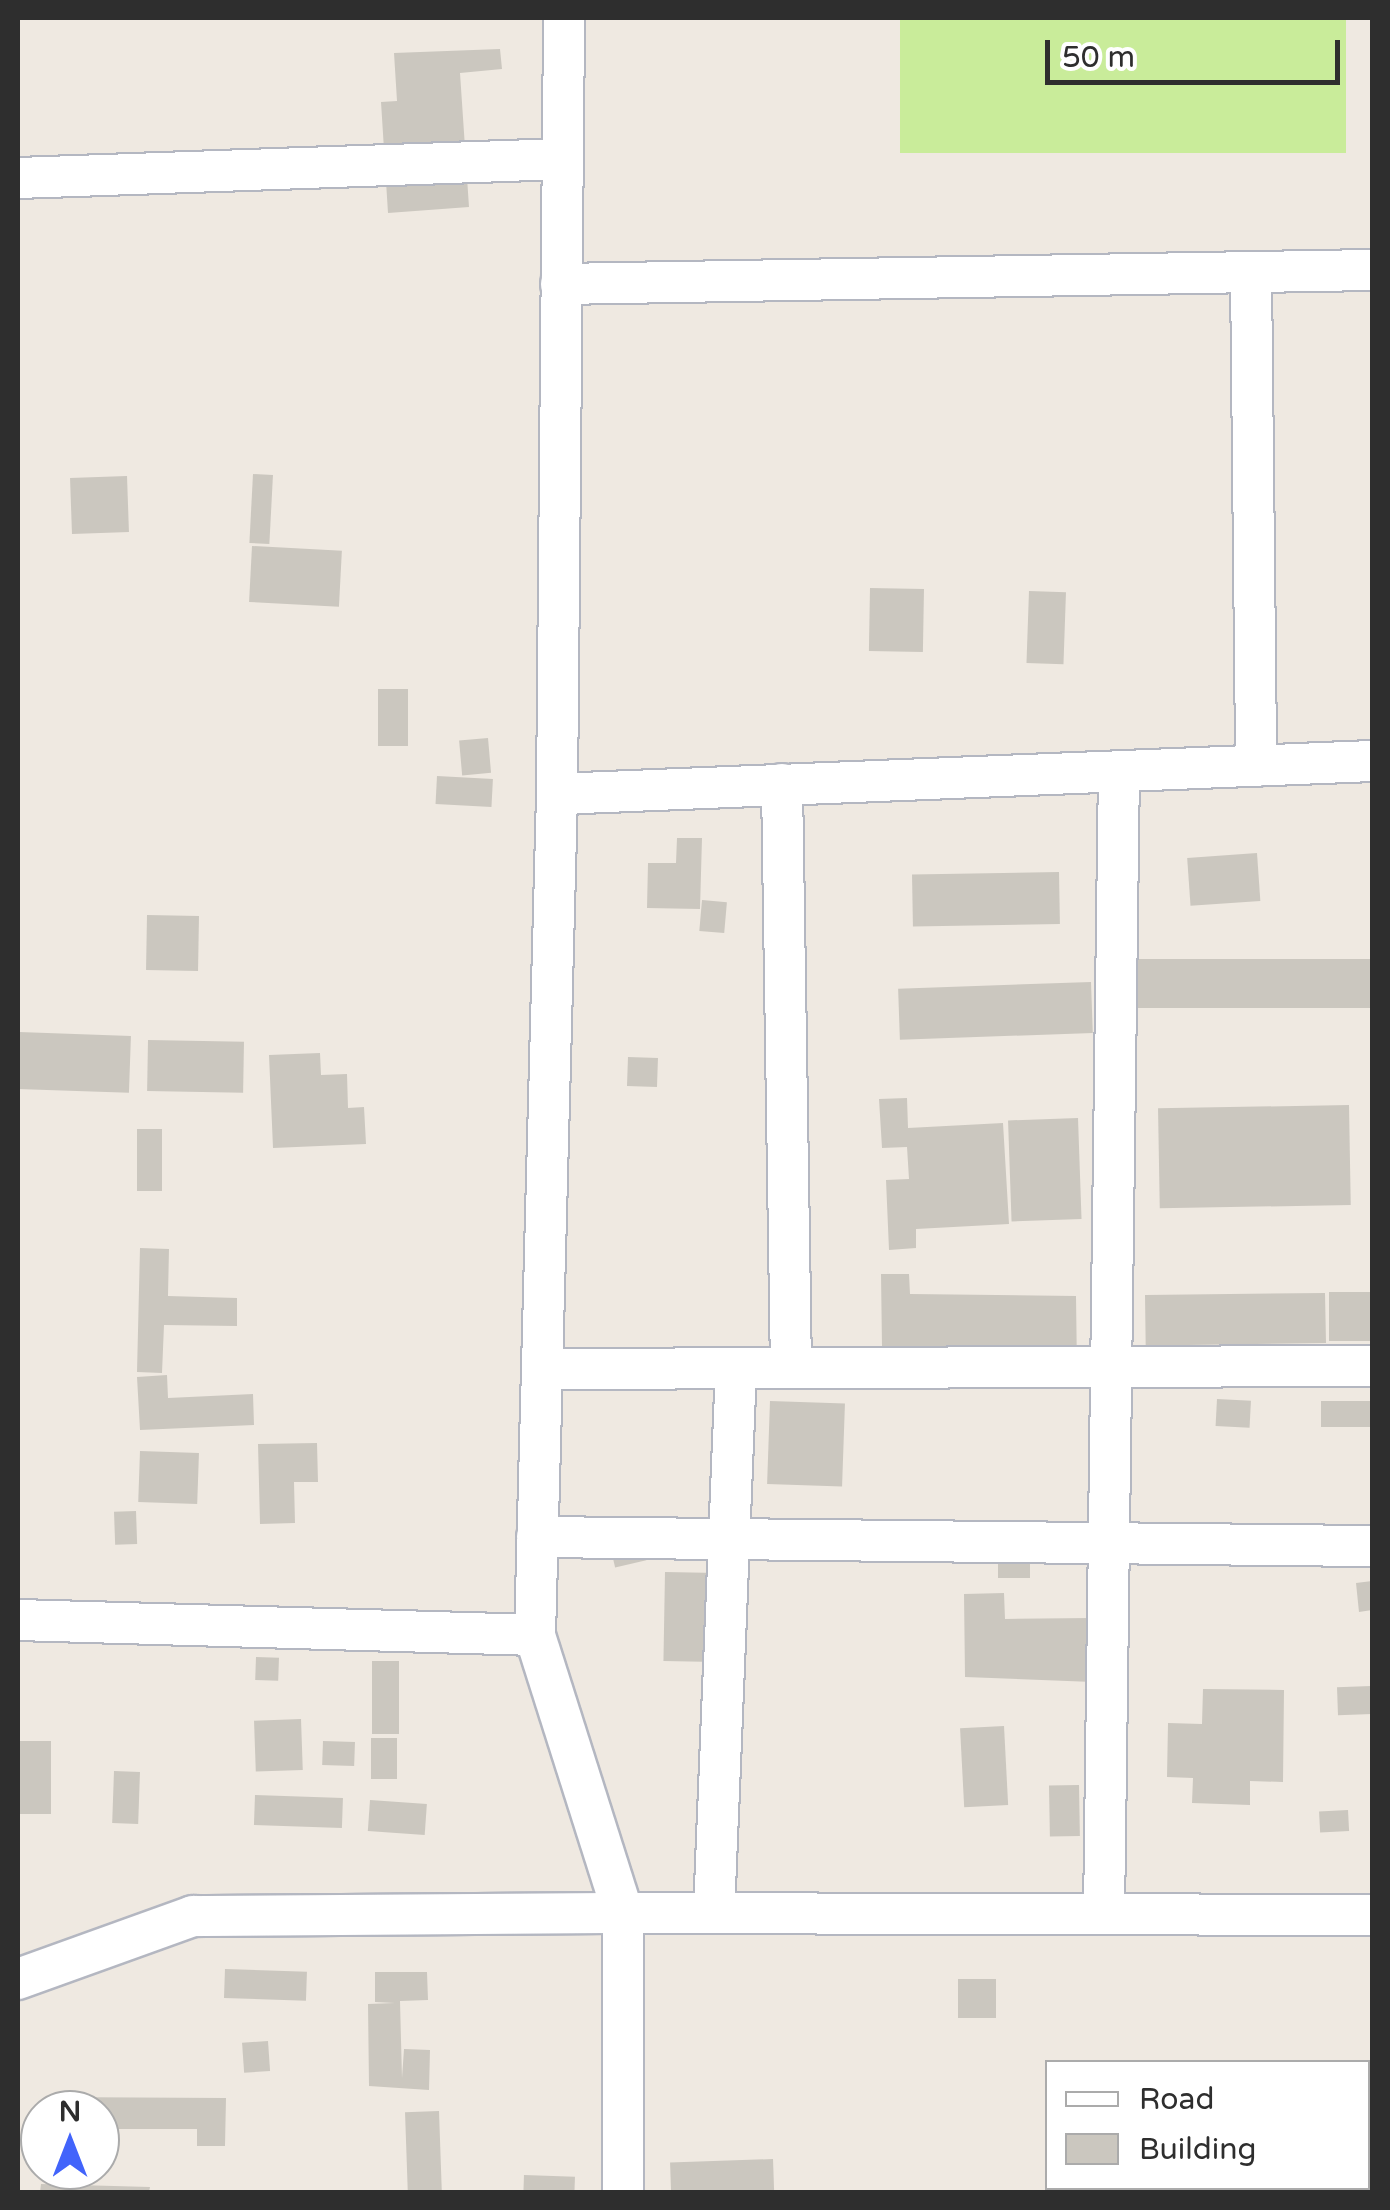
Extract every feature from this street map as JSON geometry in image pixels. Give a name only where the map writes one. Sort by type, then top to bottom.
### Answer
[{"type":"street","points":[[564,18],[558,794],[534,1635],[624,1912],[624,2192]]},
{"type":"street","points":[[18,178],[562,159]]},
{"type":"street","points":[[560,284],[1372,270]]},
{"type":"street","points":[[1251,272],[1256,766]]},
{"type":"street","points":[[558,794],[1372,761]]},
{"type":"street","points":[[1104,1914],[1119,772]]},
{"type":"street","points":[[782,784],[791,1368]]},
{"type":"street","points":[[542,1369],[1372,1366]]},
{"type":"street","points":[[714,1912],[736,1368]]},
{"type":"street","points":[[537,1536],[1372,1546]]},
{"type":"street","points":[[18,1620],[534,1635]]},
{"type":"street","points":[[18,1979],[193,1916],[624,1912],[1372,1915]]},
{"type":"green space","points":[[900,18],[1346,18],[1346,153],[900,153]]},
{"type":"building","points":[[500,49],[502,69],[460,73],[469,207],[388,213],[381,102],[397,101],[394,53]]},
{"type":"building","points":[[253,474],[273,475],[269,544],[249,543]]},
{"type":"building","points":[[127,476],[129,532],[72,534],[70,478]]},
{"type":"building","points":[[252,546],[342,551],[339,607],[249,602]]},
{"type":"building","points":[[870,588],[924,589],[923,652],[869,651]]},
{"type":"building","points":[[1029,591],[1066,592],[1063,664],[1026,663]]},
{"type":"building","points":[[378,689],[408,689],[408,746],[378,746]]},
{"type":"building","points":[[488,738],[491,773],[462,775],[459,741]]},
{"type":"building","points":[[437,776],[493,779],[491,807],[436,804]]},
{"type":"building","points":[[677,838],[702,838],[700,909],[647,908],[648,863],[676,863]]},
{"type":"building","points":[[1257,853],[1260,901],[1191,906],[1187,858]]},
{"type":"building","points":[[1059,872],[1060,924],[913,927],[912,875]]},
{"type":"building","points":[[702,900],[727,902],[724,933],[699,931]]},
{"type":"building","points":[[147,915],[199,916],[198,971],[146,970]]},
{"type":"building","points":[[1120,959],[1372,959],[1372,1008],[1120,1008]]},
{"type":"building","points":[[1091,982],[1093,1033],[900,1040],[898,989]]},
{"type":"building","points":[[19,1032],[131,1036],[129,1093],[18,1089]]},
{"type":"building","points":[[148,1040],[244,1042],[243,1093],[147,1091]]},
{"type":"building","points":[[320,1053],[321,1075],[347,1074],[348,1108],[364,1107],[366,1144],[273,1148],[269,1055]]},
{"type":"building","points":[[628,1057],[658,1058],[657,1087],[627,1086]]},
{"type":"building","points":[[907,1098],[908,1128],[1003,1123],[1009,1224],[916,1229],[916,1248],[889,1250],[886,1180],[909,1179],[907,1147],[882,1148],[879,1099]]},
{"type":"building","points":[[1349,1105],[1351,1205],[1160,1208],[1158,1108]]},
{"type":"building","points":[[1078,1118],[1082,1219],[1012,1221],[1008,1120]]},
{"type":"building","points":[[137,1129],[162,1129],[162,1191],[137,1191]]},
{"type":"building","points":[[140,1248],[169,1249],[168,1296],[237,1298],[237,1326],[164,1325],[162,1373],[137,1372]]},
{"type":"building","points":[[881,1274],[909,1274],[910,1294],[1076,1296],[1077,1370],[898,1374],[898,1347],[882,1347]]},
{"type":"building","points":[[1329,1292],[1372,1292],[1372,1341],[1329,1341]]},
{"type":"building","points":[[1325,1293],[1326,1343],[1188,1345],[1188,1369],[1146,1369],[1145,1295]]},
{"type":"building","points":[[167,1375],[168,1398],[253,1394],[254,1425],[140,1430],[137,1377]]},
{"type":"building","points":[[1217,1399],[1251,1401],[1250,1428],[1216,1426]]},
{"type":"building","points":[[770,1401],[845,1404],[842,1487],[767,1484]]},
{"type":"building","points":[[1321,1401],[1372,1401],[1372,1427],[1321,1427]]},
{"type":"building","points":[[317,1443],[318,1482],[294,1482],[295,1523],[260,1524],[258,1444]]},
{"type":"building","points":[[140,1451],[199,1453],[197,1504],[138,1502]]},
{"type":"building","points":[[136,1511],[137,1544],[115,1545],[114,1512]]},
{"type":"building","points":[[640,1533],[646,1560],[615,1567],[609,1540]]},
{"type":"building","points":[[998,1535],[1030,1535],[1030,1578],[998,1578]]},
{"type":"building","points":[[665,1572],[718,1573],[716,1662],[663,1661]]},
{"type":"building","points":[[1372,1581],[1372,1610],[1359,1612],[1356,1583]]},
{"type":"building","points":[[1004,1593],[1005,1619],[1092,1618],[1093,1682],[965,1677],[964,1594]]},
{"type":"building","points":[[256,1657],[279,1658],[278,1681],[255,1680]]},
{"type":"building","points":[[372,1661],[399,1661],[399,1734],[372,1734]]},
{"type":"building","points":[[1371,1686],[1372,1714],[1338,1715],[1337,1687]]},
{"type":"building","points":[[1203,1689],[1284,1690],[1283,1782],[1250,1781],[1250,1805],[1192,1803],[1193,1778],[1167,1777],[1168,1723],[1202,1724]]},
{"type":"building","points":[[301,1719],[303,1770],[256,1772],[254,1721]]},
{"type":"building","points":[[1004,1726],[1008,1805],[964,1807],[960,1728]]},
{"type":"building","points":[[371,1738],[397,1738],[397,1779],[371,1779]]},
{"type":"building","points":[[20,1741],[51,1741],[51,1814],[20,1814]]},
{"type":"building","points":[[323,1741],[355,1742],[354,1766],[322,1765]]},
{"type":"building","points":[[114,1771],[140,1772],[138,1824],[112,1823]]},
{"type":"building","points":[[1079,1785],[1080,1836],[1050,1837],[1049,1786]]},
{"type":"building","points":[[255,1795],[343,1798],[342,1828],[254,1825]]},
{"type":"building","points":[[370,1800],[427,1804],[425,1835],[368,1831]]},
{"type":"building","points":[[1348,1810],[1349,1831],[1320,1832],[1319,1812]]},
{"type":"building","points":[[225,1969],[307,1972],[306,2001],[224,1998]]},
{"type":"building","points":[[375,1972],[427,1972],[428,2000],[400,2001],[402,2078],[404,2049],[430,2050],[429,2090],[369,2086],[368,2004],[395,2003],[375,2002]]},
{"type":"building","points":[[958,1979],[996,1979],[996,2018],[958,2018]]},
{"type":"building","points":[[268,2041],[270,2071],[244,2073],[242,2043]]},
{"type":"building","points":[[120,2097],[226,2098],[225,2146],[197,2146],[197,2129],[120,2129]]},
{"type":"building","points":[[439,2111],[442,2192],[408,2192],[405,2112]]},
{"type":"building","points":[[773,2159],[774,2192],[671,2192],[670,2163]]},
{"type":"building","points":[[524,2175],[575,2177],[574,2192],[523,2192]]},
{"type":"building","points":[[120,2186],[150,2187],[149,2192],[40,2192],[120,2190]]}]
